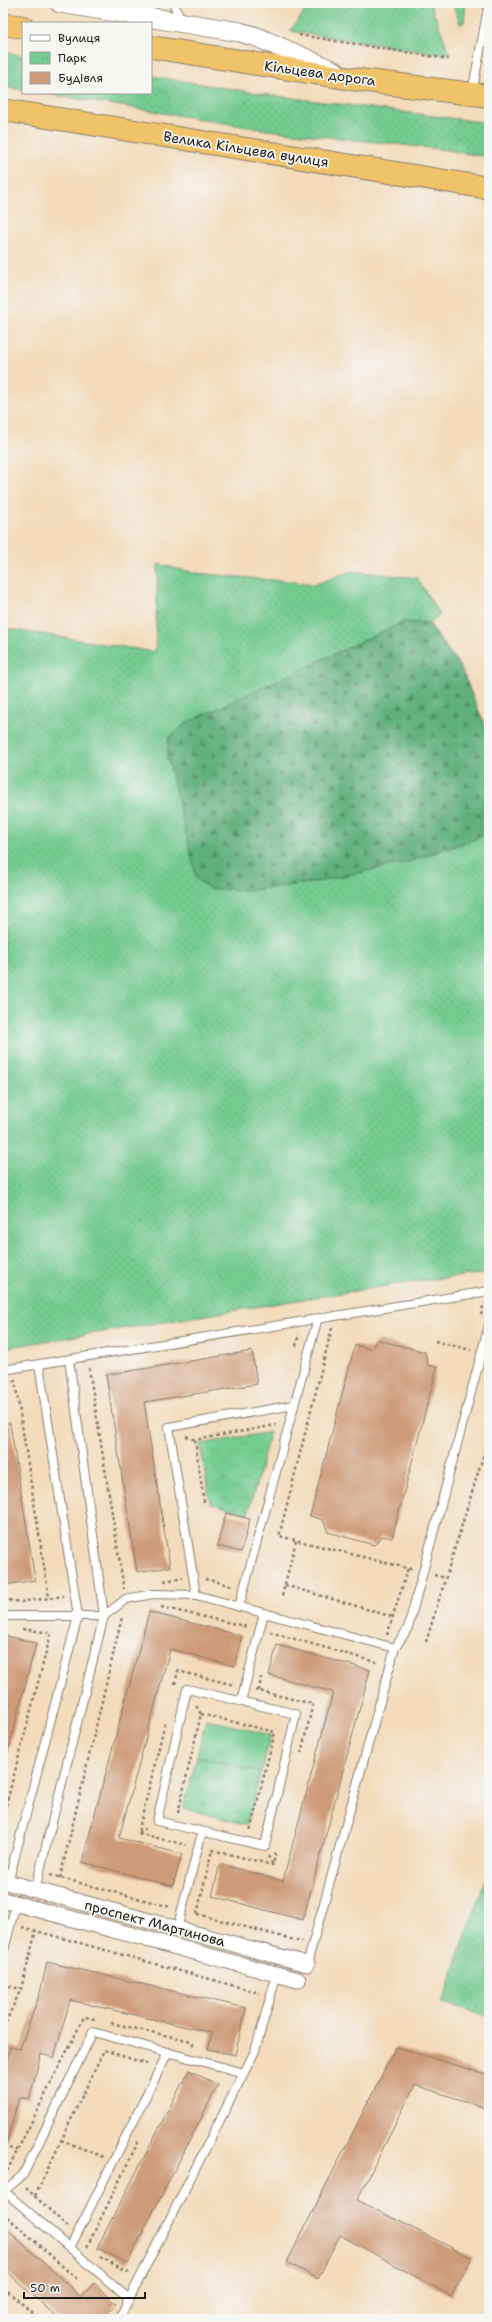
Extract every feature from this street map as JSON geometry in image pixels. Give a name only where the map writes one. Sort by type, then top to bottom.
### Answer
[{"type":"highway","points":[[3,24],[22,27]]},
{"type":"highway","name":"Кільцева дорога","points":[[152,47],[352,79],[480,95]]},
{"type":"highway","name":"Велика Кільцева вулиця","points":[[3,110],[489,188]]},
{"type":"street","points":[[60,3],[240,32],[352,79]]},
{"type":"street","points":[[10,1902],[11,1884]]},
{"type":"street","name":"проспект Мартинова","points":[[11,1884],[307,1964]]},
{"type":"street","name":"проспект Мартинова","points":[[10,1902],[298,1980]]},
{"type":"lane","points":[[113,12],[134,3]]},
{"type":"lane","points":[[173,3],[178,15],[184,23]]},
{"type":"lane","points":[[480,95],[489,3]]},
{"type":"lane","points":[[3,1370],[489,1291]]},
{"type":"lane","points":[[239,1606],[318,1318]]},
{"type":"lane","points":[[307,1964],[395,1648],[408,1628],[489,1325]]},
{"type":"lane","points":[[35,1890],[104,1616],[68,1359]]},
{"type":"lane","points":[[11,1884],[78,1616],[39,1364]]},
{"type":"lane","points":[[196,1595],[169,1427],[294,1405]]},
{"type":"lane","points":[[3,1616],[104,1616],[126,1599],[153,1594],[196,1595],[395,1648]]},
{"type":"lane","points":[[241,1702],[264,1613]]},
{"type":"lane","points":[[188,1689],[241,1702],[296,1714],[265,1846],[157,1821],[188,1689]]},
{"type":"lane","points":[[177,1929],[202,1832]]},
{"type":"lane","points":[[3,1954],[10,1924],[10,1902]]},
{"type":"lane","points":[[119,2319],[256,2051],[277,1974]]},
{"type":"lane","points":[[129,2299],[3,2190],[23,2175],[93,2032],[244,2073]]},
{"type":"lane","points":[[70,2248],[168,2052]]},
{"type":"path","points":[[297,35],[448,59]]},
{"type":"path","points":[[481,1316],[484,1302]]},
{"type":"path","points":[[333,1325],[279,1536],[411,1569],[413,1562]]},
{"type":"path","points":[[295,1352],[300,1330]]},
{"type":"path","points":[[435,1341],[482,1353]]},
{"type":"path","points":[[469,1358],[473,1344]]},
{"type":"path","points":[[9,1382],[14,1381],[50,1598]]},
{"type":"path","points":[[275,1433],[282,1407]]},
{"type":"path","points":[[204,1502],[195,1440],[277,1425]]},
{"type":"path","points":[[426,1642],[489,1437]]},
{"type":"path","points":[[282,1596],[296,1541]]},
{"type":"path","points":[[180,1571],[181,1578]]},
{"type":"path","points":[[160,1582],[193,1577],[235,1586],[237,1578]]},
{"type":"path","points":[[101,1591],[131,1586]]},
{"type":"path","points":[[285,1586],[393,1617]]},
{"type":"path","points":[[3,1599],[20,1602],[75,1594]]},
{"type":"path","points":[[3,1817],[50,1633],[19,1629]]},
{"type":"path","points":[[174,1686],[178,1671],[313,1704],[300,1758]]},
{"type":"path","points":[[184,1815],[176,1813],[201,1714],[275,1732],[250,1831],[242,1829]]},
{"type":"path","points":[[167,1717],[138,1834],[188,1846],[186,1853]]},
{"type":"path","points":[[197,1914],[212,1850],[273,1865],[277,1850]]},
{"type":"path","points":[[40,1872],[304,1943]]},
{"type":"path","points":[[172,1907],[174,1899]]},
{"type":"path","points":[[10,1924],[261,1993],[259,2000]]},
{"type":"path","points":[[3,2028],[21,1989],[36,1931]]},
{"type":"path","points":[[3,1985],[21,1989]]},
{"type":"path","points":[[7,2171],[84,2017],[100,2020]]},
{"type":"path","points":[[107,2022],[191,2041],[199,2051]]},
{"type":"path","points":[[34,2196],[104,2050],[151,2065],[147,2071]]},
{"type":"path","points":[[86,2249],[141,2136]]},
{"type":"path","points":[[61,2140],[103,2157]]},
{"type":"path","points":[[3,2147],[17,2150]]},
{"type":"path","points":[[99,2164],[106,2151]]},
{"type":"path","points":[[3,2213],[79,2281]]},
{"type":"path","points":[[67,2226],[71,2219]]},
{"type":"path","points":[[3,2287],[39,2319]]},
{"type":"green space","points":[[311,3],[430,3],[450,54],[440,54],[290,31]]},
{"type":"green space","points":[[452,3],[466,3],[464,22],[461,25]]},
{"type":"green space","points":[[3,52],[22,56],[22,90],[3,87]]},
{"type":"green space","points":[[152,76],[269,95],[489,123],[489,157],[439,149],[267,130],[48,94],[152,94]]},
{"type":"green space","points":[[158,564],[195,573],[316,584],[351,571],[417,578],[440,615],[429,623],[403,622],[310,883],[404,863],[481,837],[489,826],[489,1273],[416,1281],[3,1348],[3,628],[155,652]]},
{"type":"green space","points":[[403,622],[429,623],[461,668],[489,735],[489,826],[481,837],[404,863],[310,883],[251,890],[211,889],[197,880],[167,755],[169,738],[186,723]]},
{"type":"green space","points":[[270,1432],[248,1514],[210,1503],[200,1444]]},
{"type":"green space","points":[[206,1719],[271,1735],[261,1772],[197,1756]]},
{"type":"green space","points":[[197,1756],[261,1772],[247,1825],[183,1808]]},
{"type":"green space","points":[[489,1870],[489,2016],[442,2003]]},
{"type":"building","points":[[378,1340],[425,1352],[428,1365],[437,1367],[392,1538],[382,1536],[374,1545],[328,1532],[323,1520],[310,1516],[355,1345],[370,1349]]},
{"type":"building","points":[[252,1351],[257,1384],[144,1402],[170,1567],[137,1572],[106,1375]]},
{"type":"building","points":[[3,1423],[10,1423],[35,1580],[5,1585]]},
{"type":"building","points":[[226,1513],[250,1519],[241,1552],[217,1546]]},
{"type":"building","points":[[149,1612],[242,1636],[234,1666],[170,1649],[119,1838],[182,1854],[173,1886],[82,1862]]},
{"type":"building","points":[[7,1636],[36,1643],[7,1755],[3,1754],[3,1649]]},
{"type":"building","points":[[277,1645],[370,1670],[303,1920],[212,1896],[220,1864],[283,1881],[333,1692],[269,1675]]},
{"type":"building","points":[[47,1962],[246,2008],[235,2055],[208,2049],[212,2033],[70,2000],[54,2058],[41,2054],[29,2099],[19,2097],[7,2141],[3,2140],[3,2075],[10,2047],[20,2049],[40,1993]]},
{"type":"building","points":[[396,2047],[489,2075],[489,2109],[415,2085],[357,2200],[472,2258],[451,2296],[340,2235],[318,2279],[287,2262]]},
{"type":"building","points":[[189,2070],[218,2085],[127,2263],[97,2248]]},
{"type":"building","points":[[3,2226],[81,2297],[94,2283],[116,2304],[102,2319],[59,2319],[3,2268]]}]
